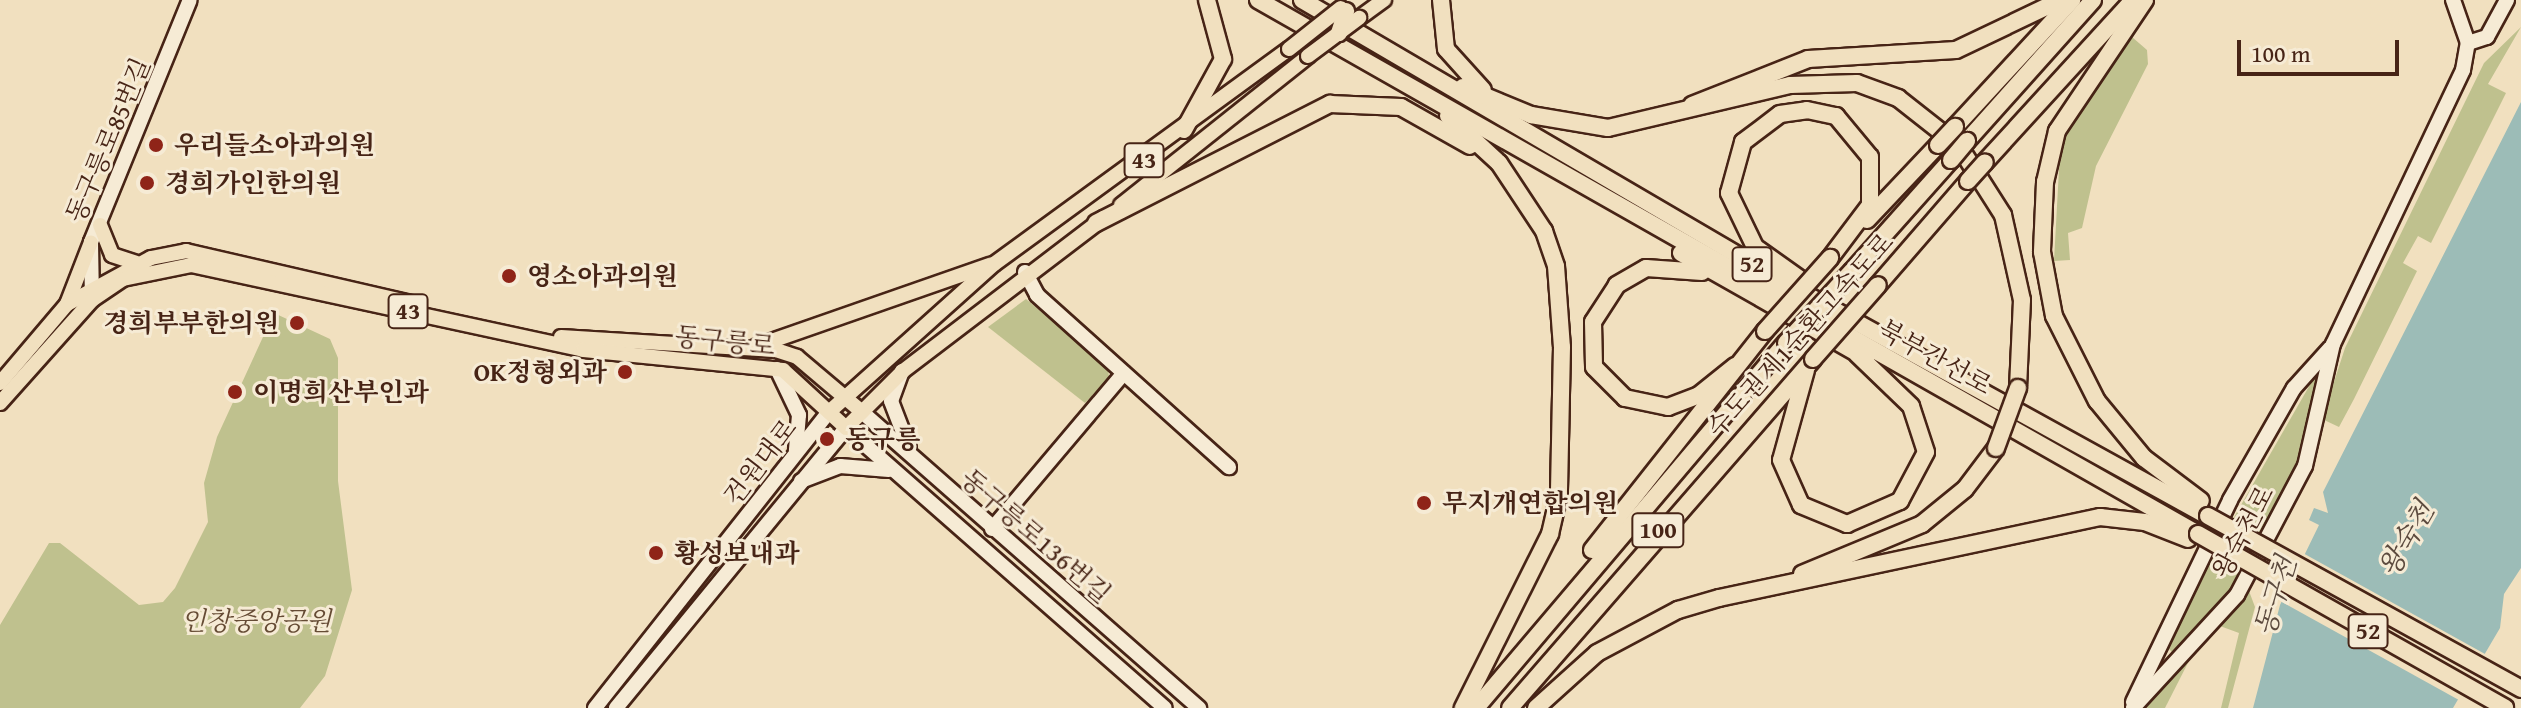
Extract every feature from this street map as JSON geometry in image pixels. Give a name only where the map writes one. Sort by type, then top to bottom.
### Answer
[{"type":"highway","points":[[1184,130],[1223,59],[1207,0]]},
{"type":"highway","name":"북부간선로","points":[[1258,0],[2196,538],[2232,553],[2505,708]]},
{"type":"highway","name":"북부간선로","points":[[1302,0],[1432,74],[1494,117],[1891,341],[2210,513]]},
{"type":"highway","points":[[1441,0],[1453,62],[1497,101]]},
{"type":"highway","points":[[1673,115],[1808,59],[1956,50],[2061,0]]},
{"type":"highway","points":[[1533,633],[1735,366],[1830,258],[2072,0]]},
{"type":"highway","name":"수도권제1순환고속도로","points":[[1476,708],[1533,633],[1634,515],[2093,0]]},
{"type":"highway","name":"수도권제1순환고속도로","points":[[1510,708],[1968,181],[2133,0]]},
{"type":"highway","points":[[2145,0],[2057,131],[2045,182],[2044,263],[2054,316],[2097,401],[2144,458],[2210,513]]},
{"type":"highway","points":[[1339,33],[1348,7]]},
{"type":"highway","points":[[1432,74],[1497,101],[1577,126],[1638,125],[1790,85],[1835,82],[1878,90],[1921,112],[1974,163],[2003,215],[2022,300],[2018,388],[1996,448],[1965,489],[1922,524],[1766,587],[1638,629],[1597,653],[1536,708]]},
{"type":"highway","points":[[1412,88],[1478,141],[1522,193],[1544,231],[1561,300],[1559,495],[1522,600],[1463,708]]},
{"type":"highway","points":[[1096,223],[1307,110],[1347,102],[1385,103],[1431,122],[1522,193]]},
{"type":"highway","points":[[1830,258],[1870,205],[1870,157],[1836,116],[1807,110],[1780,114],[1753,131],[1735,159],[1733,212],[1765,256],[1891,341]]},
{"type":"highway","points":[[1564,173],[1732,284],[1857,354],[1946,392]]},
{"type":"highway","points":[[1732,284],[1684,267],[1646,268],[1609,293],[1589,340],[1601,377],[1639,405],[1683,403],[1735,366]]},
{"type":"highway","points":[[1811,361],[1781,460],[1801,505],[1847,524],[1900,501],[1926,452],[1911,406],[1857,354]]},
{"type":"highway","name":"52","points":[[2210,513],[2249,541],[2521,689]]},
{"type":"highway","points":[[1766,587],[2100,517],[2145,522],[2196,538]]},
{"type":"main road","name":"동구릉로","points":[[0,403],[89,295],[137,264],[186,251],[545,335],[753,347],[797,357],[844,396],[994,264],[1184,130],[1348,7],[1384,0]]},
{"type":"main road","name":"43","points":[[846,428],[903,371],[1025,272],[1096,223],[1339,33]]},
{"type":"main road","points":[[100,225],[112,255],[137,264]]},
{"type":"main road","points":[[67,304],[91,242]]},
{"type":"main road","name":"동구릉로","points":[[753,347],[994,264]]},
{"type":"main road","name":"동구릉로","points":[[0,383],[67,304],[123,279],[191,265],[583,350],[777,369],[846,428]]},
{"type":"main road","name":"건원대로","points":[[829,412],[844,396]]},
{"type":"main road","name":"동구릉로136번길","points":[[844,396],[862,412]]},
{"type":"street","name":"동구릉로85번길","points":[[89,295],[91,242],[190,0]]},
{"type":"street","points":[[2453,0],[2468,43],[2487,37],[2507,0]]},
{"type":"street","name":"왕숙천로","points":[[2132,708],[2237,595],[2305,466],[2333,344],[2435,142],[2468,43]]},
{"type":"street","points":[[1025,272],[1037,295],[1229,467]]},
{"type":"street","name":"왕숙천로","points":[[2132,708],[2230,500],[2294,388],[2333,344]]},
{"type":"street","points":[[777,369],[799,415],[792,460]]},
{"type":"street","points":[[903,371],[891,401],[898,433],[931,477]]},
{"type":"street","points":[[992,529],[1124,373]]},
{"type":"street","name":"건원대로","points":[[595,708],[829,412]]},
{"type":"street","name":"동구릉로136번길","points":[[862,412],[931,477],[1199,708]]},
{"type":"street","name":"건원대로","points":[[616,708],[797,483],[846,428]]},
{"type":"street","name":"동구릉로136번길","points":[[846,428],[889,470],[1165,708]]},
{"type":"street","points":[[797,483],[840,466],[889,470]]},
{"type":"green space","points":[[2521,27],[2488,84],[2506,93],[2431,243],[2418,236],[2403,263],[2417,271],[2354,399],[2339,427],[2322,419],[2345,348],[2484,63]]},
{"type":"green space","points":[[2132,37],[2147,50],[2148,64],[2096,166],[2082,228],[2068,233],[2070,260],[2054,261],[2060,151],[2071,122]]},
{"type":"green space","points":[[1026,299],[1108,368],[1109,378],[1085,403],[988,327]]},
{"type":"green space","name":"인창중앙공원","points":[[274,313],[330,339],[338,358],[338,481],[352,590],[325,676],[300,708],[0,708],[0,625],[49,543],[60,543],[139,605],[163,602],[175,588],[208,522],[204,483],[217,437]]},
{"type":"green space","points":[[2319,369],[2300,466],[2226,603],[2172,652],[2167,647],[2178,615]]},
{"type":"green space","points":[[2246,583],[2255,607],[2228,708],[2221,708],[2239,633],[2220,626]]},
{"type":"green space","points":[[2194,651],[2165,708],[2142,708]]},
{"type":"water","name":"왕숙천","points":[[2521,102],[2521,568],[2504,594],[2500,628],[2453,708],[2253,708],[2280,605],[2319,525],[2309,520],[2314,508],[2328,513],[2323,492]]},
{"type":"pier","points":[[2301,552],[2488,656],[2462,702],[2275,598]]},
{"type":"place","name":"우리들소아과의원","points":[[156,145]]},
{"type":"place","name":"경희가인한의원","points":[[147,183]]},
{"type":"place","name":"영소아과의원","points":[[509,276]]},
{"type":"place","name":"경희부부한의원","points":[[297,323]]},
{"type":"place","name":"OK정형외과","points":[[625,372]]},
{"type":"place","name":"이명희산부인과","points":[[235,392]]},
{"type":"place","name":"동구릉","points":[[827,439]]},
{"type":"place","name":"무지개연합의원","points":[[1424,503]]},
{"type":"place","name":"황성보내과","points":[[656,553]]},
{"type":"water label","name":"동구천","points":[[2275,596]]}]
